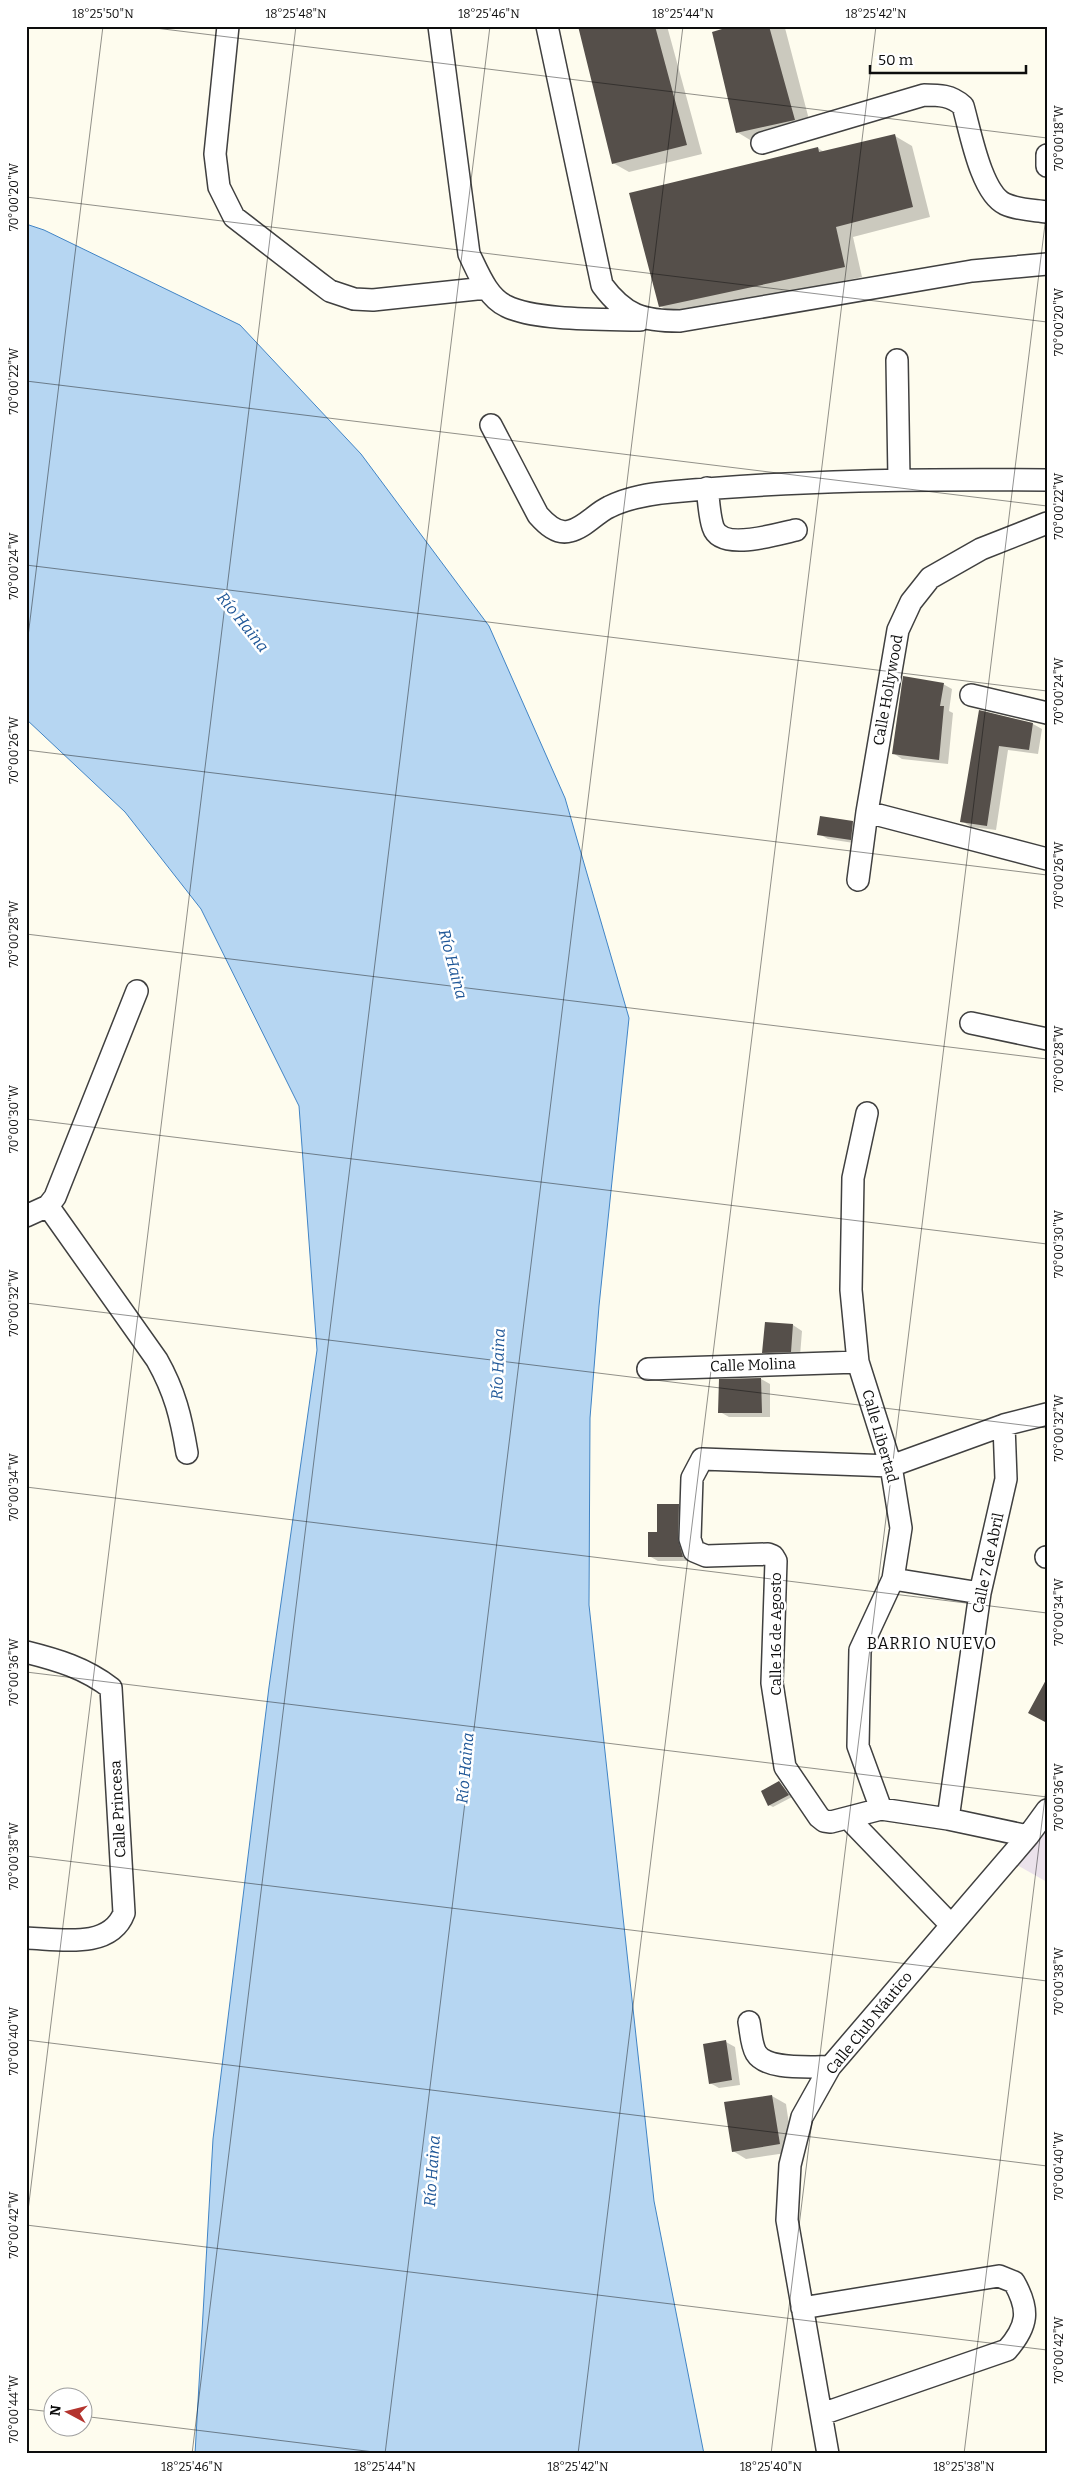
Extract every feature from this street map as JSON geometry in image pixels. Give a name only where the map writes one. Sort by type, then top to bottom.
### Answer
[{"type":"street","points":[[228,26],[215,154],[219,187],[234,217],[330,291],[354,300],[373,300],[486,288]]},
{"type":"street","points":[[439,26],[469,254],[486,288],[505,306],[532,315],[680,321],[972,270],[1047,264]]},
{"type":"street","points":[[547,26],[602,286],[615,303],[631,314],[653,321]]},
{"type":"street","points":[[762,143],[924,95],[942,95],[956,100],[963,106],[987,184],[995,196],[1003,203],[1016,208],[1047,212]]},
{"type":"street","points":[[1047,155],[1047,166]]},
{"type":"street","points":[[896,360],[899,478]]},
{"type":"street","points":[[491,424],[538,515],[553,529],[570,532],[609,507],[644,494],[707,488],[899,478],[1047,480]]},
{"type":"street","points":[[707,488],[713,528],[720,537],[736,541],[796,530]]},
{"type":"street","name":"Calle Hollywood","points":[[858,880],[867,812],[898,630],[911,602],[930,578],[981,549],[1047,523]]},
{"type":"street","points":[[971,695],[1047,713]]},
{"type":"street","points":[[867,812],[1047,859]]},
{"type":"street","points":[[26,1216],[48,1206],[55,1197],[137,991]]},
{"type":"street","points":[[971,1023],[1047,1039]]},
{"type":"street","name":"Calle Libertad","points":[[867,1113],[853,1178],[850,1290],[858,1362],[891,1466],[901,1528],[893,1579],[860,1650],[858,1746],[881,1809]]},
{"type":"street","points":[[48,1206],[157,1360],[170,1383],[179,1408],[186,1453]]},
{"type":"street","name":"Calle Molina","points":[[648,1369],[858,1362]]},
{"type":"street","points":[[891,1466],[1004,1425],[1047,1414]]},
{"type":"street","name":"Calle 7 de Abril","points":[[948,1819],[980,1593],[1006,1479],[1004,1425]]},
{"type":"street","name":"Calle 16 de Agosto","points":[[848,1818],[831,1822],[824,1821],[785,1767],[772,1683],[776,1561],[768,1554],[706,1556],[694,1551],[690,1539],[692,1478],[702,1459],[891,1466]]},
{"type":"street","points":[[893,1579],[980,1593]]},
{"type":"street","name":"Calle Princesa","points":[[26,1652],[71,1664],[95,1676],[111,1688],[124,1913],[119,1926],[107,1935],[78,1940],[26,1938]]},
{"type":"street","points":[[951,1925],[848,1818],[881,1809],[948,1819],[1028,1836]]},
{"type":"street","name":"Calle Club Náutico","points":[[828,2454],[787,2220],[790,2165],[802,2117],[830,2067],[1028,1836],[1047,1810]]},
{"type":"street","points":[[750,2022],[753,2046],[763,2060],[780,2066],[830,2067]]},
{"type":"street","points":[[802,2308],[998,2276],[1014,2282],[1022,2296],[1025,2316],[1021,2334],[1007,2350],[822,2414]]},
{"type":"shaded area","points":[[1047,1824],[1047,1882],[1017,1865]]},
{"type":"water","name":"Río Haina","points":[[26,224],[44,230],[240,325],[361,454],[489,626],[565,798],[629,1018],[599,1306],[590,1418],[589,1605],[654,2201],[704,2454],[195,2454],[213,2139],[269,1687],[317,1350],[299,1106],[201,909],[125,812],[26,719]]},
{"type":"building","points":[[578,26],[655,26],[687,145],[612,164]]},
{"type":"building","points":[[732,26],[769,26],[795,120],[736,133],[712,32]]},
{"type":"building","points":[[895,134],[913,207],[836,227],[845,267],[659,307],[629,193],[818,147],[819,152]]},
{"type":"building","points":[[903,676],[944,683],[940,706],[944,706],[939,760],[892,754]]},
{"type":"building","points":[[979,710],[1033,723],[1029,750],[999,746],[987,826],[960,822]]},
{"type":"building","points":[[820,816],[853,821],[851,840],[817,835]]},
{"type":"building","points":[[765,1322],[793,1324],[791,1352],[762,1353]]},
{"type":"building","points":[[761,1378],[762,1413],[718,1413],[719,1379]]},
{"type":"building","points":[[657,1504],[679,1504],[678,1539],[683,1557],[648,1557],[648,1532],[657,1532]]},
{"type":"building","points":[[1047,1678],[1047,1723],[1028,1713]]},
{"type":"building","points":[[779,1781],[789,1795],[768,1806],[761,1791]]},
{"type":"building","points":[[726,2040],[732,2080],[709,2084],[703,2044]]},
{"type":"building","points":[[772,2095],[780,2144],[732,2152],[724,2102]]},
{"type":"district","name":"BARRIO NUEVO","points":[[932,1643]]}]
